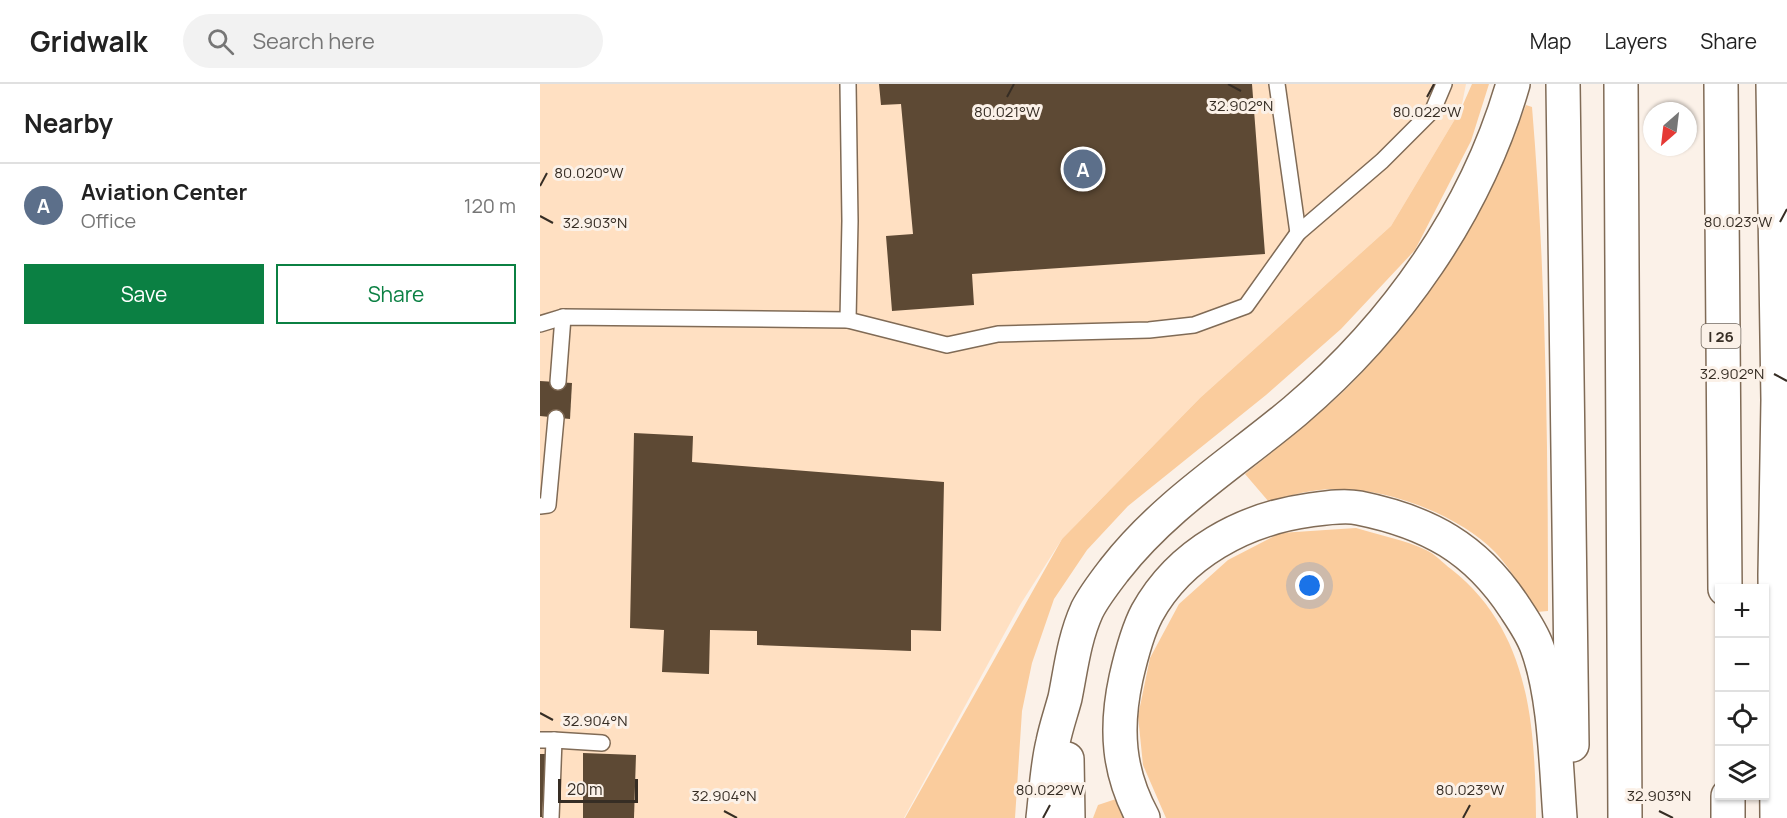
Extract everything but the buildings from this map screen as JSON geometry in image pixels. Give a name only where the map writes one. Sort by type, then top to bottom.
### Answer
[{"type":"highway","points":[[1043,818],[1052,743],[1065,697],[1075,644],[1088,609],[1136,543],[1187,495],[1295,410],[1374,334],[1409,291],[1464,204],[1489,151],[1513,84]]},
{"type":"highway","points":[[1563,84],[1572,818]]},
{"type":"highway","points":[[1621,84],[1625,818]]},
{"type":"highway","name":"I 26","points":[[1721,84],[1725,584]]},
{"type":"highway","points":[[1773,84],[1778,400],[1775,575],[1777,818]]},
{"type":"highway","points":[[1775,209],[1787,350]]},
{"type":"highway","points":[[1143,818],[1120,757],[1120,705],[1131,655],[1147,613],[1174,576],[1206,549],[1242,527],[1280,514],[1338,507],[1358,507],[1420,526],[1446,539],[1477,559],[1505,593],[1537,647],[1554,742],[1560,818]]},
{"type":"highway","points":[[1065,697],[1068,818]]},
{"type":"highway","points":[[1728,800],[1728,818]]},
{"type":"lane","points":[[848,84],[850,221],[848,320]]},
{"type":"lane","points":[[1277,84],[1298,233]]},
{"type":"lane","points":[[540,324],[563,317],[848,320],[947,345],[998,334],[1149,330],[1194,325],[1246,306],[1298,233],[1382,161],[1433,110],[1444,84]]},
{"type":"lane","points":[[558,382],[563,317]]},
{"type":"lane","points":[[540,506],[548,505],[556,418]]},
{"type":"lane","points":[[548,816],[547,740],[602,743]]},
{"type":"shaded area","points":[[540,84],[1466,84],[1461,109],[1391,226],[1200,398],[1062,539],[1020,605],[904,818],[540,818]]},
{"type":"shaded area","points":[[1472,84],[1489,84],[1471,141],[1415,250],[1341,329],[1266,395],[1128,506],[1087,550],[1054,599],[1032,663],[1022,711],[1015,818],[905,818],[1062,539],[1200,398],[1391,226],[1461,109]]},
{"type":"shaded area","points":[[1526,105],[1532,107],[1537,170],[1547,422],[1548,611],[1537,612],[1512,573],[1495,552],[1462,526],[1421,506],[1377,493],[1336,489],[1293,495],[1269,502],[1245,474],[1347,388],[1404,324],[1429,291],[1472,220]]},
{"type":"shaded area","points":[[1356,528],[1409,543],[1433,554],[1477,594],[1497,621],[1512,651],[1523,682],[1533,749],[1536,818],[1166,818],[1143,765],[1138,716],[1150,658],[1179,604],[1228,560],[1280,533]]},
{"type":"shaded area","points":[[1116,799],[1127,818],[1093,818],[1098,805]]},
{"type":"place","name":"Aviation Center","points":[[1083,169]]}]
